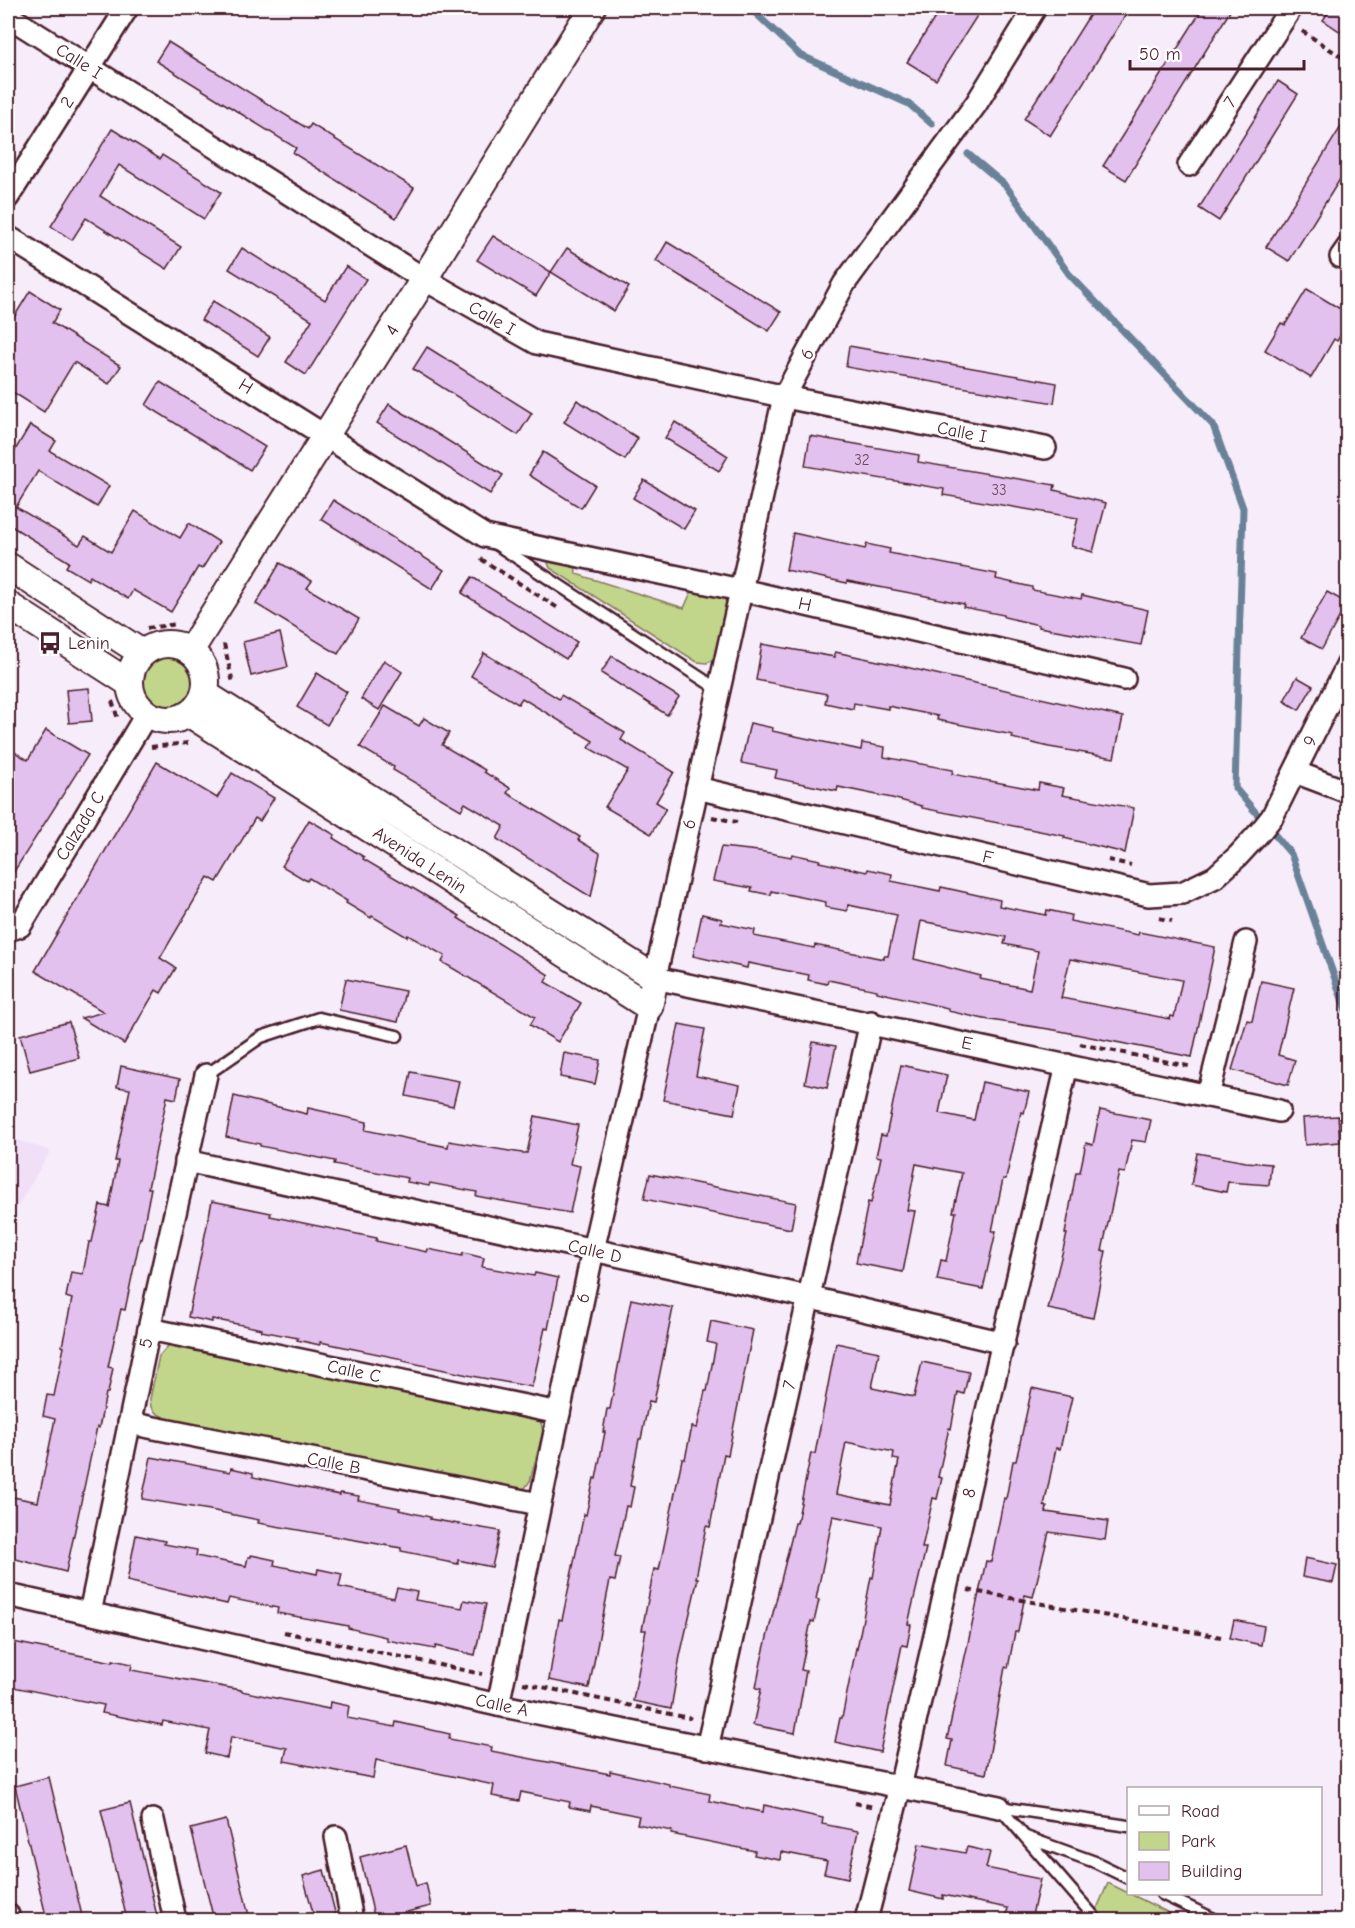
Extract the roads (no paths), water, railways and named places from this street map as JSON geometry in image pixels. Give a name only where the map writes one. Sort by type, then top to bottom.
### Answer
[{"type":"street","name":"2","points":[[8,197],[127,8]]},
{"type":"street","name":"4","points":[[190,651],[592,8]]},
{"type":"street","name":"6","points":[[498,1705],[593,1250],[655,978],[707,790],[719,690],[784,397],[844,284],[976,104],[1035,8]]},
{"type":"street","name":"7","points":[[1189,165],[1287,14]]},
{"type":"street","name":"Calle I","points":[[8,16],[424,279],[537,343],[784,397],[1045,448]]},
{"type":"street","name":"H","points":[[8,237],[484,537],[742,590],[1124,679]]},
{"type":"street","points":[[8,566],[142,653]]},
{"type":"street","points":[[8,605],[120,689],[131,696],[137,706],[157,720],[180,719],[197,704],[206,681],[199,659],[178,645],[166,644],[153,646],[142,653],[120,689]]},
{"type":"street","name":"9","points":[[1266,824],[1295,772],[1347,664]]},
{"type":"street","name":"Avenida Lenin","points":[[197,704],[655,978]]},
{"type":"street","name":"Avenida Lenin","points":[[197,704],[649,1007]]},
{"type":"street","name":"Calzada C","points":[[8,930],[20,926],[147,715]]},
{"type":"street","points":[[1295,772],[1347,792]]},
{"type":"street","name":"F","points":[[707,790],[1149,895],[1182,893],[1215,878],[1266,824]]},
{"type":"street","points":[[1208,1096],[1246,942]]},
{"type":"street","name":"E","points":[[655,978],[871,1022],[1280,1111]]},
{"type":"street","name":"7","points":[[707,1748],[871,1022]]},
{"type":"street","name":"8","points":[[866,1920],[900,1787],[1067,1065]]},
{"type":"street","name":"5","points":[[90,1613],[149,1329],[206,1075]]},
{"type":"street","name":"Calle D","points":[[186,1161],[809,1297],[1004,1343]]},
{"type":"street","name":"Calle C","points":[[149,1329],[559,1413]]},
{"type":"street","name":"Calle B","points":[[129,1423],[540,1504]]},
{"type":"street","name":"Calle A","points":[[8,1595],[498,1705],[999,1806]]},
{"type":"street","points":[[153,1820],[175,1920]]},
{"type":"street","points":[[336,1837],[352,1920]]},
{"type":"street","points":[[8,1915],[9,1920]]},
{"type":"lane","name":"H","points":[[484,537],[719,690]]},
{"type":"lane","points":[[206,1075],[261,1037],[319,1018],[398,1036]]},
{"type":"lane","points":[[999,1806],[1127,1826]]},
{"type":"lane","points":[[999,1806],[1097,1920]]},
{"type":"lane","points":[[1026,1837],[1095,1862],[1127,1878]]},
{"type":"lane","points":[[1166,1895],[1216,1920]]},
{"type":"waterway","points":[[750,8],[800,55],[909,104],[932,124]]},
{"type":"waterway","points":[[968,154],[1006,186],[1069,274],[1213,425],[1243,508],[1235,788],[1291,854],[1348,1016]]},
{"type":"place","name":"Lenin","points":[[50,643]]}]
